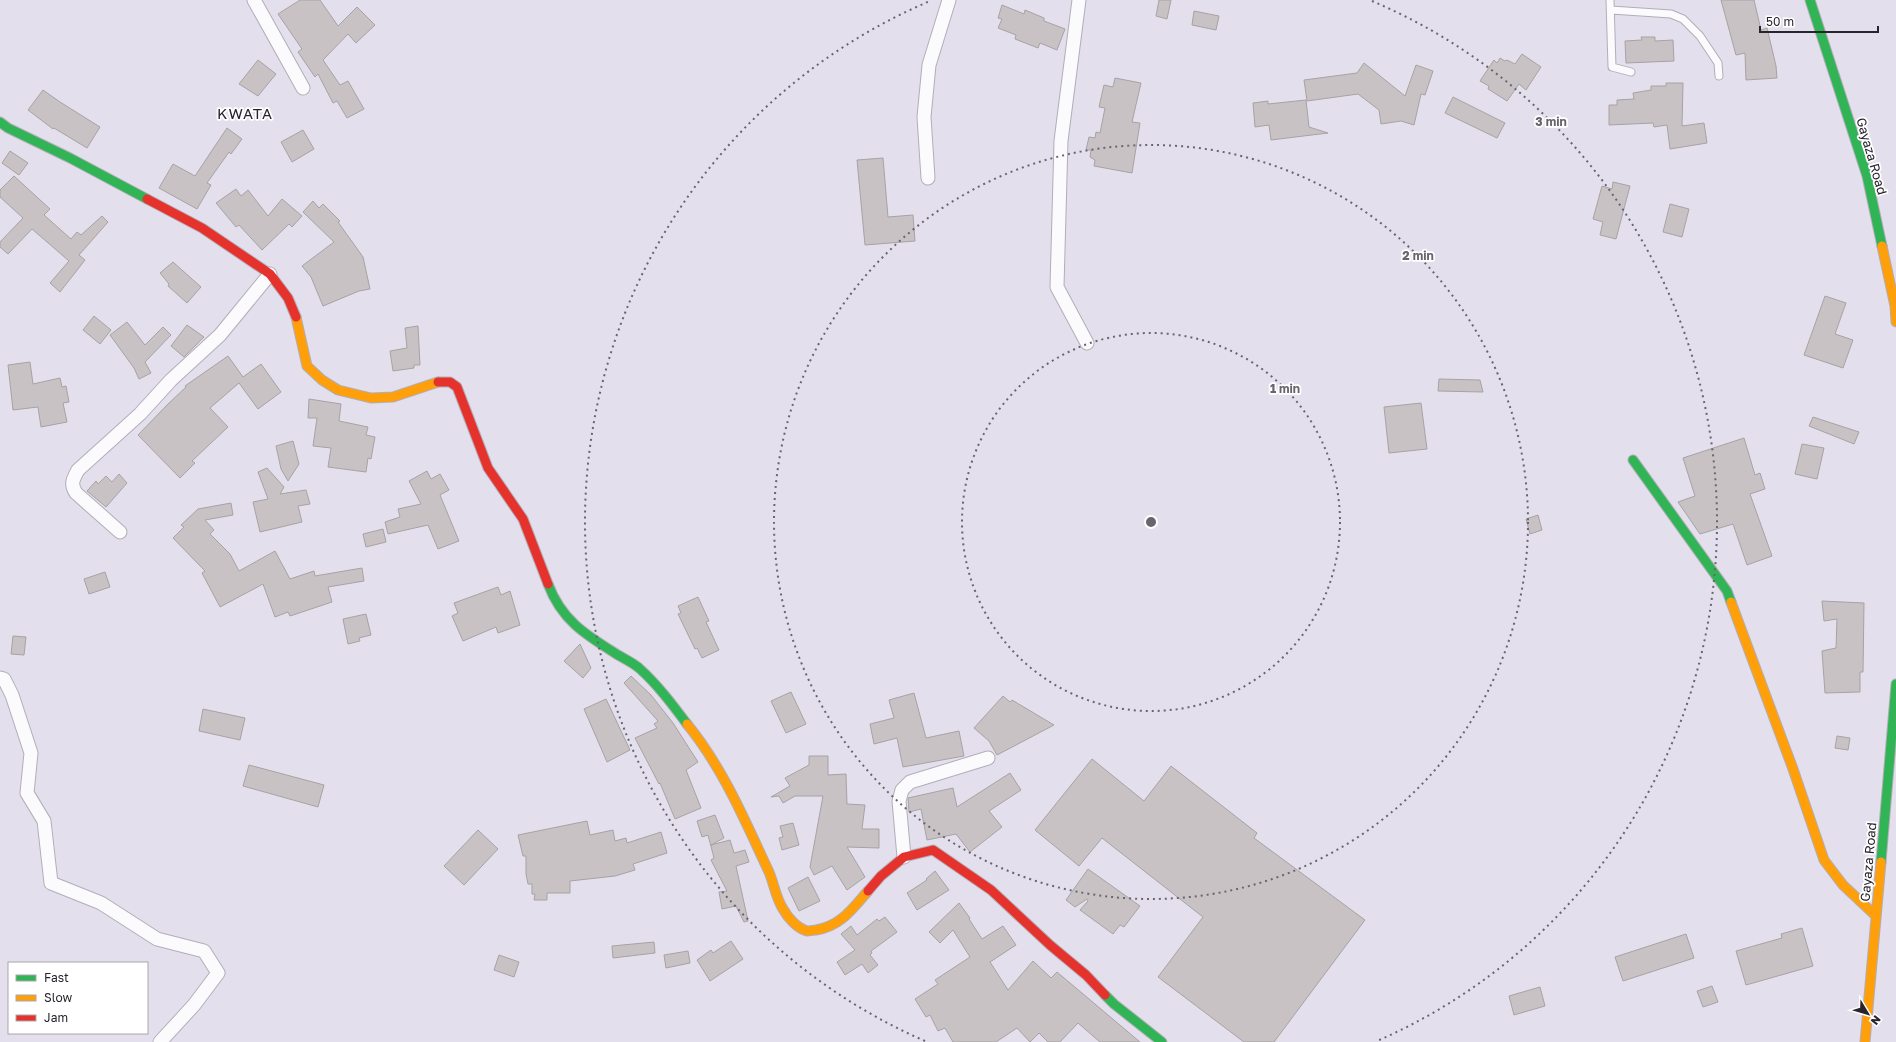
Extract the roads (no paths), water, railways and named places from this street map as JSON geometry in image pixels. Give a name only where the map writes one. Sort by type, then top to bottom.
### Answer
[{"type":"street","points":[[254,0],[303,88]]},
{"type":"street","points":[[928,178],[924,117],[930,65],[949,0]]},
{"type":"street","points":[[1079,0],[1061,141],[1057,287],[1087,342]]},
{"type":"street","name":"Gayaza Road","points":[[1811,0],[1867,176],[1895,306],[1896,322]]},
{"type":"street","points":[[0,122],[8,128],[70,158],[202,228],[270,274],[288,298],[297,321],[307,366],[322,380],[338,390],[371,398],[393,397],[440,382],[450,382],[457,387],[488,468],[523,519],[553,598],[566,616],[580,631],[638,667],[659,688],[703,742],[730,789],[772,881],[782,908],[792,922],[808,931],[827,928],[836,924],[846,916],[881,876],[904,857],[933,850],[945,856],[991,890],[1050,945],[1086,975],[1114,1004],[1162,1042]]},
{"type":"street","points":[[120,532],[76,493],[72,486],[78,470],[140,414],[172,380],[220,335],[270,274]]},
{"type":"street","points":[[1633,460],[1728,591],[1793,769],[1824,860],[1843,886],[1876,916]]},
{"type":"street","points":[[0,678],[4,679],[12,695],[31,753],[27,793],[44,821],[51,883],[101,903],[157,939],[204,951],[218,973],[194,1005],[160,1042]]},
{"type":"street","name":"Gayaza Road","points":[[1865,1042],[1896,684]]},
{"type":"street","points":[[904,857],[899,801],[902,790],[910,782],[988,758]]},
{"type":"lane","points":[[1610,0],[1612,66],[1631,72]]},
{"type":"lane","points":[[1610,10],[1671,14],[1684,19],[1700,36],[1718,63],[1720,76]]},
{"type":"district","name":"KWATA","points":[[245,113]]}]
